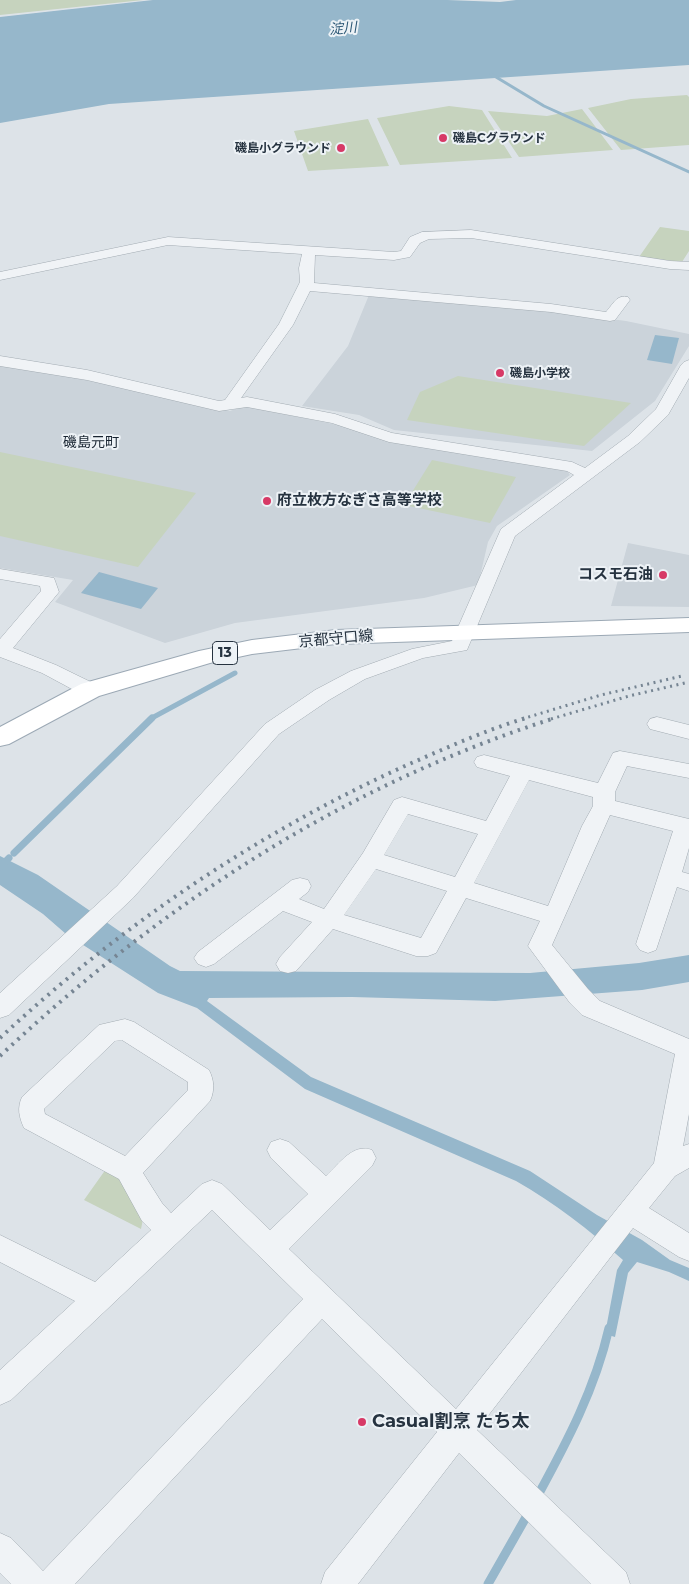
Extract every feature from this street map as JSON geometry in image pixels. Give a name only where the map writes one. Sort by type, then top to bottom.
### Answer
[{"type":"main road","name":"京都守口線","points":[[0,738],[58,705],[90,690],[207,656],[252,647],[336,637],[465,631],[689,625]]},
{"type":"street","points":[[0,276],[168,241],[394,256],[405,254],[415,240],[427,235],[470,234],[670,265],[689,266]]},
{"type":"street","points":[[232,404],[233,398],[286,325],[307,282],[306,268],[309,249]]},
{"type":"street","points":[[305,286],[551,308],[610,317],[623,300]]},
{"type":"street","points":[[0,361],[87,375],[219,406],[247,402],[335,419],[389,437],[572,467],[585,475]]},
{"type":"street","points":[[0,1008],[124,892],[272,730],[322,695],[358,675],[419,653],[460,646],[507,533],[634,439],[662,412],[684,386],[689,365]]},
{"type":"street","points":[[0,574],[48,582],[50,592],[1,650],[49,669],[90,690]]},
{"type":"street","points":[[657,724],[689,732]]},
{"type":"street","points":[[666,1168],[688,1049],[591,1008],[579,996],[540,946],[593,826],[620,758],[689,771]]},
{"type":"street","points":[[484,762],[523,772],[687,826],[679,880],[648,944]]},
{"type":"street","points":[[281,901],[416,947],[428,946],[523,772]]},
{"type":"street","points":[[288,964],[330,919],[371,859],[402,805],[491,830]]},
{"type":"street","points":[[371,859],[554,917]]},
{"type":"street","points":[[206,958],[300,886]]},
{"type":"street","points":[[128,1172],[201,1092],[200,1077],[125,1029],[108,1032],[31,1104],[33,1120],[128,1172],[152,1212],[170,1231]]},
{"type":"street","points":[[280,1150],[327,1194]]},
{"type":"street","points":[[337,1584],[630,1210],[666,1168],[689,1155]]},
{"type":"street","points":[[270,1249],[363,1158]]},
{"type":"street","points":[[0,1390],[212,1192],[614,1584]]},
{"type":"street","points":[[630,1210],[689,1248]]},
{"type":"street","points":[[0,1248],[98,1298]]},
{"type":"street","points":[[53,1584],[322,1299]]},
{"type":"street","points":[[0,1549],[34,1584]]},
{"type":"shaded area","name":"磯島小学校","points":[[369,295],[518,307],[626,321],[689,334],[689,346],[655,401],[592,451],[394,430],[359,415],[302,406],[348,346]]},
{"type":"shaded area","name":"府立枚方なぎさ高等学校","points":[[0,365],[86,380],[230,411],[244,406],[348,427],[386,441],[567,471],[570,475],[497,526],[488,542],[478,585],[424,598],[235,623],[165,643],[55,602],[73,580],[0,568]]},
{"type":"shaded area","points":[[628,543],[689,555],[689,607],[611,606]]},
{"type":"green space","points":[[0,0],[143,0],[0,15]]},
{"type":"green space","points":[[687,95],[689,97],[689,145],[621,150],[588,108],[631,99]]},
{"type":"green space","name":"磯島Cグラウンド","points":[[449,106],[482,110],[512,158],[400,165],[377,118]]},
{"type":"green space","points":[[582,109],[613,150],[519,157],[488,111],[547,116]]},
{"type":"green space","name":"磯島小グラウンド","points":[[368,119],[389,166],[308,171],[294,131]]},
{"type":"green space","points":[[660,227],[689,231],[689,251],[682,262],[639,257]]},
{"type":"green space","points":[[458,376],[631,403],[584,446],[407,420],[420,392]]},
{"type":"green space","points":[[0,452],[196,493],[138,567],[0,536]]},
{"type":"green space","points":[[432,460],[516,477],[490,523],[404,505]]},
{"type":"green space","points":[[106,1169],[118,1177],[143,1219],[141,1229],[84,1200]]},
{"type":"water","name":"淀川","points":[[153,0],[447,0],[500,2],[516,0],[689,0],[689,65],[109,104],[0,123],[0,17]]},
{"type":"water","points":[[655,335],[679,338],[672,364],[647,360]]},
{"type":"water","points":[[99,572],[158,588],[141,609],[81,593]]},
{"type":"water","points":[[0,856],[38,875],[180,971],[530,973],[639,963],[689,955],[689,982],[642,990],[495,1001],[352,997],[209,998],[207,1001],[311,1077],[530,1171],[597,1215],[642,1240],[670,1260],[689,1268],[689,1281],[669,1272],[637,1262],[628,1273],[615,1337],[605,1334],[617,1270],[623,1260],[584,1228],[544,1198],[516,1181],[305,1089],[197,1008],[158,993],[66,934],[43,914],[0,885]]},
{"type":"waterway","points":[[491,74],[544,106],[689,172]]},
{"type":"waterway","points":[[150,719],[235,673]]},
{"type":"waterway","points":[[14,853],[152,718]]},
{"type":"waterway","points":[[0,867],[9,858]]},
{"type":"waterway","points":[[537,1497],[559,1456],[588,1394],[609,1328]]},
{"type":"waterway","points":[[488,1584],[529,1512]]},
{"type":"railway","points":[[522,719],[601,695],[682,676]]},
{"type":"railway","points":[[551,719],[629,696],[689,682]]},
{"type":"railway","points":[[0,1038],[46,997],[142,920],[244,852],[351,792],[407,765],[481,734],[526,718]]},
{"type":"railway","points":[[0,1056],[61,1001],[125,949],[191,900],[259,856],[329,815],[402,778],[477,746],[555,718]]},
{"type":"place","name":"磯島Cグラウンド","points":[[443,138]]},
{"type":"place","name":"磯島小グラウンド","points":[[341,148]]},
{"type":"place","name":"磯島小学校","points":[[500,373]]},
{"type":"place","name":"府立枚方なぎさ高等学校","points":[[267,501]]},
{"type":"place","name":"コスモ石油","points":[[663,575]]},
{"type":"place","name":"Casual割烹 たち太","points":[[362,1422]]},
{"type":"district","name":"磯島元町","points":[[91,443]]}]
